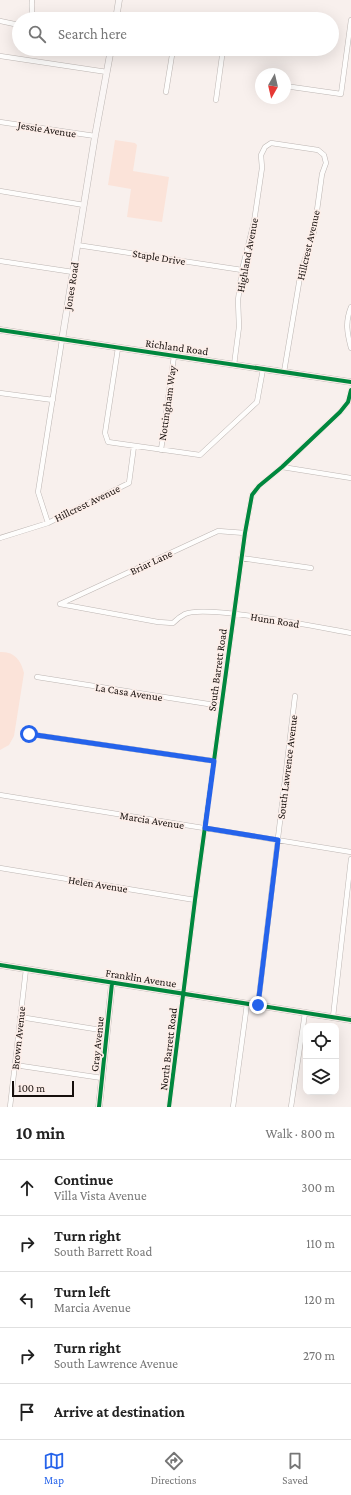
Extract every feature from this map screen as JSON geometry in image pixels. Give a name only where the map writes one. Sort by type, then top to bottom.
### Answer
[{"type":"street","points":[[32,0],[31,5],[33,12]]},
{"type":"street","points":[[117,12],[120,0]]},
{"type":"street","points":[[291,87],[341,94],[351,20]]},
{"type":"street","points":[[0,22],[12,24]]},
{"type":"street","points":[[0,56],[107,72]]},
{"type":"street","name":"Jones Road","points":[[48,523],[38,492],[77,245],[110,56]]},
{"type":"street","points":[[166,92],[172,56]]},
{"type":"street","points":[[216,100],[222,56]]},
{"type":"street","name":"Jessie Avenue","points":[[0,122],[95,136]]},
{"type":"street","name":"Hillcrest Avenue","points":[[265,147],[271,143],[318,150],[324,154],[326,163],[322,174],[314,232],[301,271],[284,372]]},
{"type":"street","name":"Highland Avenue","points":[[234,365],[239,327],[238,300],[242,270],[254,222],[262,168],[261,155],[265,147]]},
{"type":"street","points":[[0,191],[84,205]]},
{"type":"street","name":"Staple Drive","points":[[77,245],[242,270]]},
{"type":"street","points":[[0,261],[73,272]]},
{"type":"street","points":[[351,307],[347,318],[347,334],[351,348]]},
{"type":"street","name":"Richland Road","points":[[0,330],[351,382]]},
{"type":"street","points":[[118,348],[105,433],[108,442],[160,450],[200,455],[257,402],[263,369]]},
{"type":"street","name":"Nottingham Way","points":[[160,450],[174,356]]},
{"type":"street","name":"South Barrett Road","points":[[184,994],[195,900],[241,558],[252,495],[259,486],[282,467],[340,412],[348,402],[351,390]]},
{"type":"street","points":[[0,393],[53,400]]},
{"type":"street","name":"Hillcrest Avenue","points":[[0,538],[48,523],[129,483],[134,446]]},
{"type":"street","points":[[282,467],[351,478]]},
{"type":"street","name":"Briar Lane","points":[[60,604],[218,531],[245,533]]},
{"type":"street","points":[[241,558],[311,568]]},
{"type":"street","name":"Hunn Road","points":[[60,604],[158,622],[173,623],[185,614],[195,612],[234,614],[351,633]]},
{"type":"street","name":"La Casa Avenue","points":[[37,677],[221,706]]},
{"type":"street","name":"South Lawrence Avenue","points":[[258,1005],[295,696]]},
{"type":"street","points":[[29,734],[214,761]]},
{"type":"street","name":"Marcia Avenue","points":[[0,795],[351,852]]},
{"type":"street","points":[[333,1017],[351,859]]},
{"type":"street","name":"Helen Avenue","points":[[0,868],[195,900]]},
{"type":"street","name":"Franklin Avenue","points":[[0,964],[351,1020]]},
{"type":"street","name":"Brown Avenue","points":[[10,1107],[26,969]]},
{"type":"street","name":"Gray Avenue","points":[[99,1107],[112,983]]},
{"type":"street","name":"North Barrett Road","points":[[170,1107],[184,994]]},
{"type":"street","points":[[234,1107],[247,1004]]},
{"type":"street","points":[[291,1107],[305,1013]]},
{"type":"street","points":[[20,1017],[107,1031]]},
{"type":"street","points":[[15,1065],[102,1078]]},
{"type":"shaded area","points":[[115,140],[135,143],[137,145],[133,171],[169,177],[162,222],[127,217],[131,189],[108,185]]},
{"type":"shaded area","points":[[0,652],[9,653],[16,657],[21,664],[24,673],[14,736],[9,745],[0,750]]},
{"type":"cycle path","points":[[0,330],[351,382]]},
{"type":"cycle path","points":[[169,1107],[195,900],[245,533],[252,495],[259,486],[282,467],[340,412],[348,402],[351,390]]},
{"type":"cycle path","points":[[0,965],[351,1020]]},
{"type":"cycle path","points":[[99,1107],[112,983]]},
{"type":"route","points":[[29,734],[214,761],[205,828],[278,840],[258,1005]]}]
